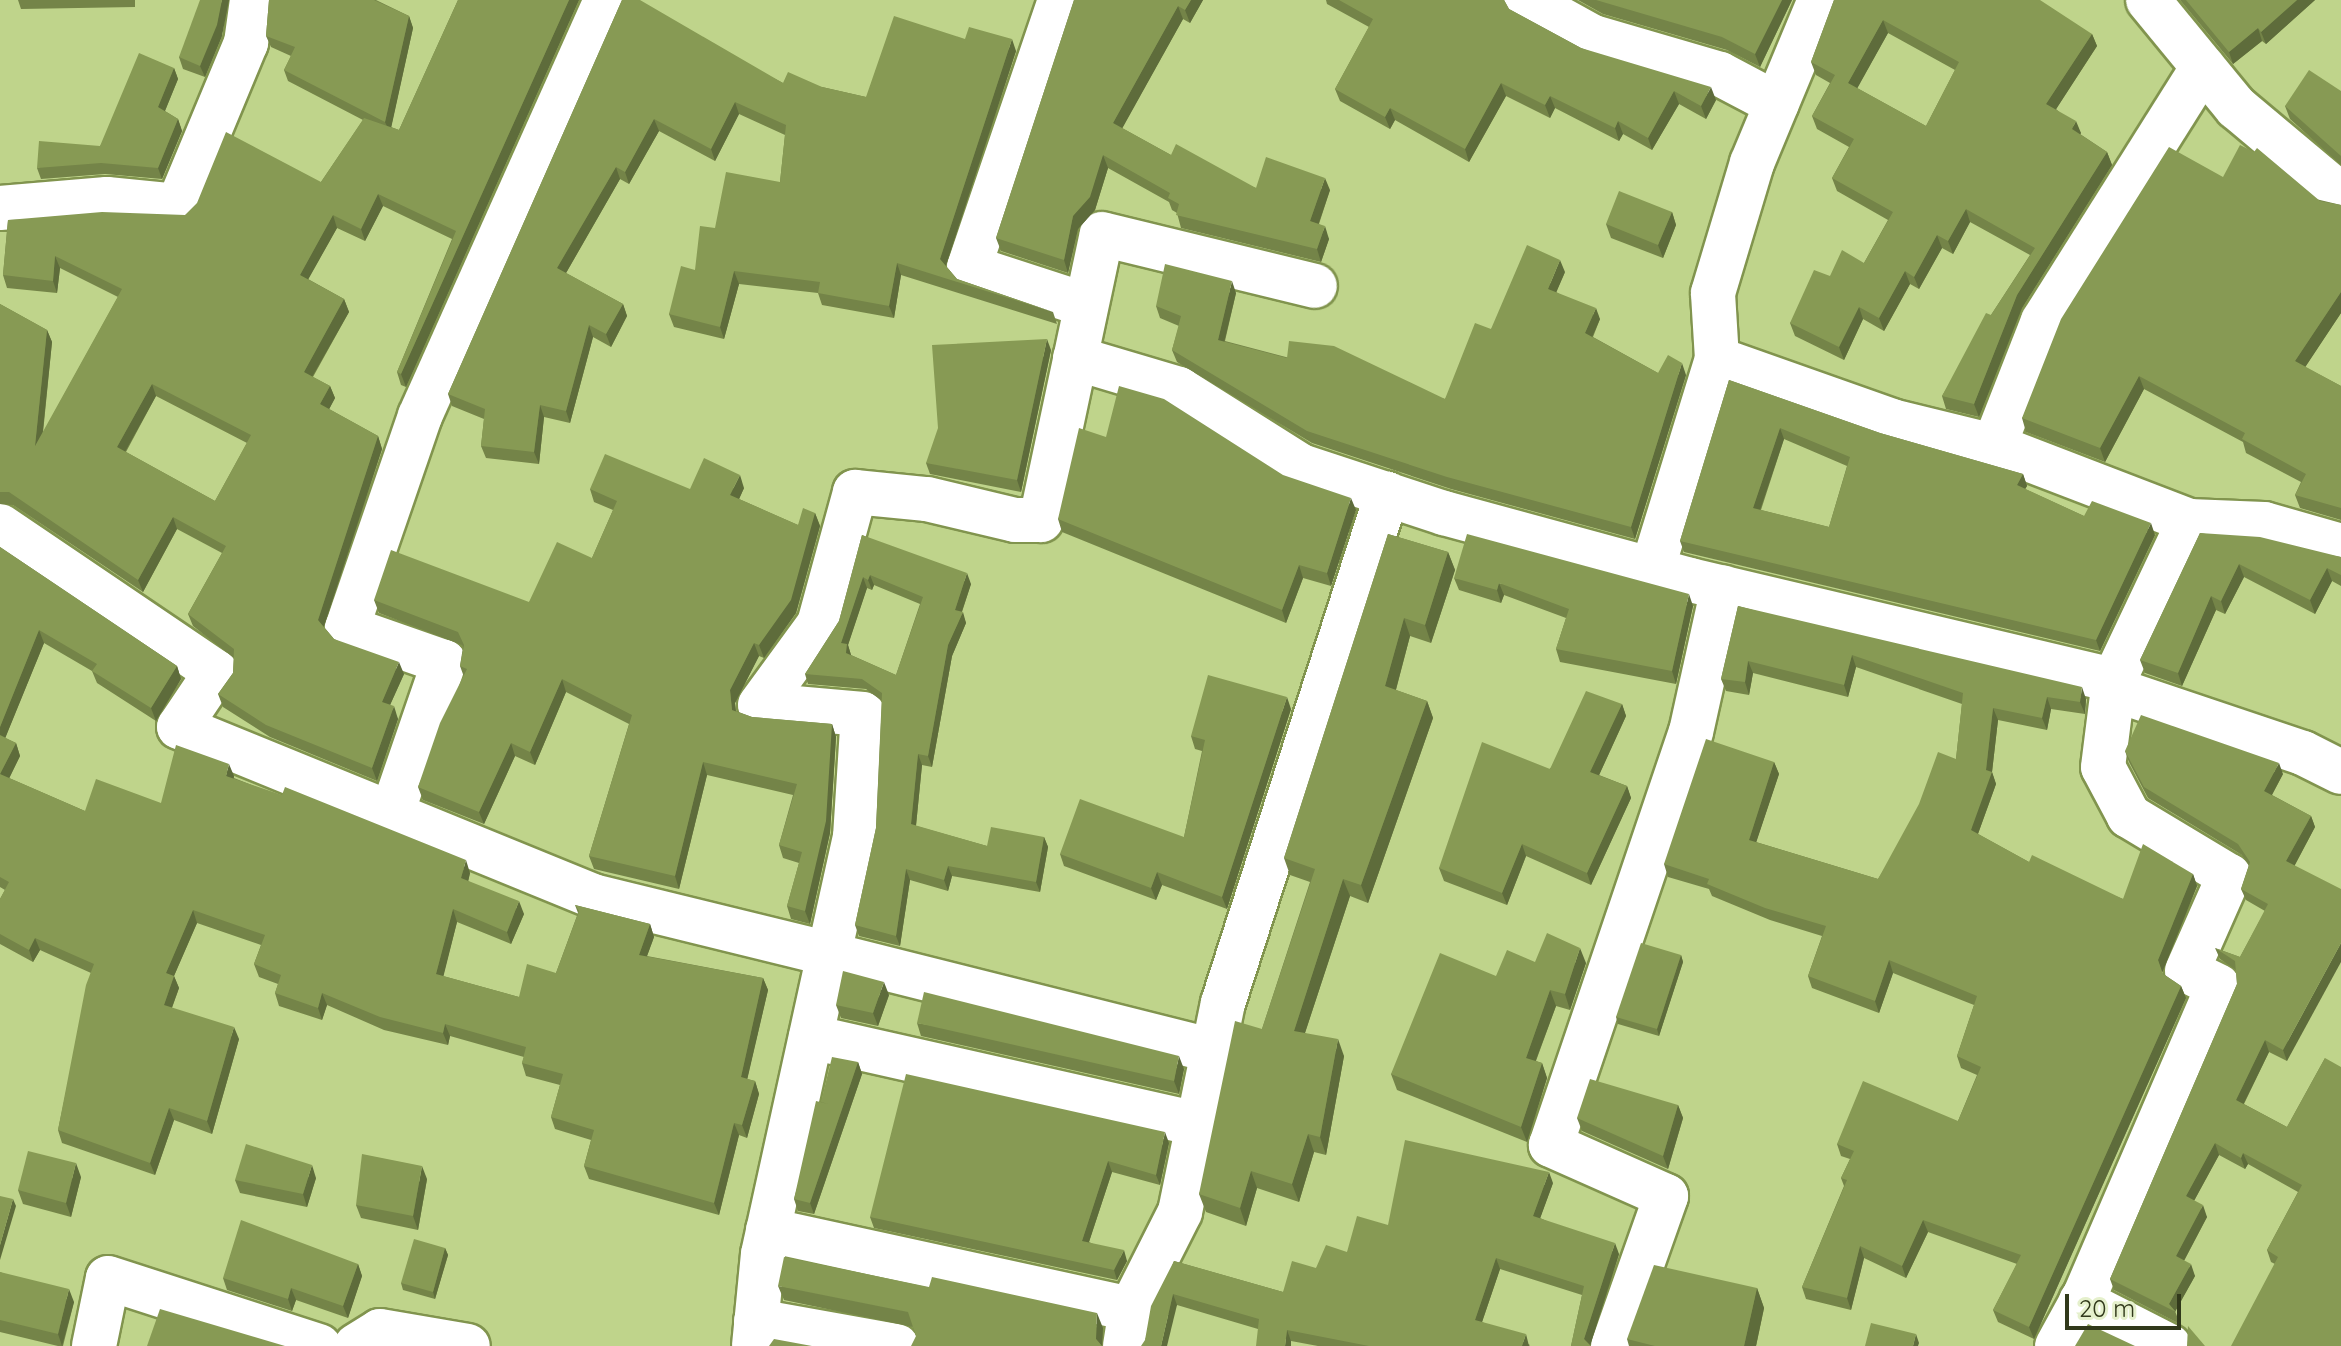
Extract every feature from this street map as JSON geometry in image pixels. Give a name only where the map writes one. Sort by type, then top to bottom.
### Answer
[{"type":"street","points":[[0,208],[107,199],[178,206],[246,43],[252,0]]},
{"type":"street","points":[[392,813],[444,662],[347,628],[420,416],[606,0]]},
{"type":"street","points":[[1060,0],[969,267],[1086,305]]},
{"type":"street","points":[[1526,0],[1593,37],[1720,74],[1777,104]]},
{"type":"street","points":[[1652,570],[1717,359],[1713,293],[1752,163],[1820,0]]},
{"type":"street","points":[[2148,0],[2236,107],[2341,195]]},
{"type":"street","points":[[1994,446],[2043,321],[2203,67]]},
{"type":"street","points":[[897,1346],[755,1333],[768,1230],[855,837],[863,714],[760,705],[819,624],[855,492],[1041,520],[1102,234],[1315,286]]},
{"type":"street","points":[[1075,358],[1179,389],[1301,466],[1387,494],[1652,570],[2114,685],[2303,753],[2341,772]]},
{"type":"street","points":[[1717,359],[1892,421],[1994,446],[2189,521],[2264,524],[2341,546]]},
{"type":"street","points":[[768,1230],[1128,1328],[1180,1212],[1223,1003],[1387,494]]},
{"type":"street","points":[[2057,1346],[2081,1301],[2218,986],[2187,971],[2229,876],[2129,816],[2103,767],[2114,685],[2189,521]]},
{"type":"street","points":[[0,526],[216,672],[179,727],[593,896],[1214,1051]]},
{"type":"street","points":[[1613,1346],[1666,1196],[1551,1145],[1691,732],[1723,588]]},
{"type":"street","points":[[811,1037],[1198,1124]]},
{"type":"street","points":[[94,1346],[108,1278],[319,1346]]},
{"type":"street","points":[[2081,1301],[2169,1346]]},
{"type":"street","points":[[356,1346],[380,1331],[468,1346]]},
{"type":"building","points":[[200,0],[222,0],[217,25],[200,66],[179,57]]},
{"type":"building","points":[[269,0],[374,0],[409,16],[385,122],[284,70],[295,47],[266,36]]},
{"type":"building","points":[[458,0],[569,0],[401,374],[397,372],[456,231],[378,194],[361,229],[333,215],[300,275],[344,299],[304,372],[330,386],[320,404],[378,436],[318,620],[334,639],[399,662],[382,702],[394,706],[372,768],[266,725],[218,694],[233,673],[234,649],[188,614],[226,546],[173,517],[138,580],[9,492],[0,492],[0,304],[47,330],[35,446],[122,289],[55,256],[53,281],[3,275],[8,220],[102,212],[185,215],[197,203],[226,132],[321,182],[364,118],[399,130]],"holes":[[[152,384],[251,435],[215,501],[117,447]]]},
{"type":"building","points":[[622,0],[640,0],[783,83],[788,72],[822,87],[866,97],[894,16],[965,39],[969,27],[1012,39],[940,259],[957,279],[1053,312],[897,263],[889,306],[818,293],[820,282],[734,271],[720,327],[669,314],[681,266],[695,270],[700,226],[715,228],[726,172],[780,182],[786,125],[735,102],[711,149],[654,119],[625,172],[616,167],[557,268],[623,304],[606,334],[589,325],[566,411],[540,405],[534,452],[481,446],[485,409],[448,394]]},
{"type":"building","points":[[1074,0],[1191,0],[1185,10],[1178,6],[1113,123],[1171,155],[1176,144],[1256,188],[1266,157],[1325,178],[1310,221],[1325,226],[1317,249],[1176,215],[1179,204],[1168,198],[1170,193],[1103,155],[1090,197],[1073,216],[1064,260],[996,238]]},
{"type":"building","points":[[1339,0],[1504,0],[1509,9],[1581,48],[1711,87],[1701,106],[1674,91],[1648,138],[1618,121],[1615,128],[1550,96],[1545,105],[1501,83],[1465,149],[1390,108],[1385,117],[1335,89],[1373,19]]},
{"type":"building","points":[[1596,0],[1782,0],[1755,54],[1722,37]]},
{"type":"building","points":[[1834,0],[2040,0],[2092,34],[2046,104],[2076,121],[2072,129],[2107,152],[2017,295],[1974,404],[1942,396],[1986,313],[1991,315],[2035,248],[1966,209],[1948,241],[1937,235],[1914,277],[1905,271],[1879,318],[1859,307],[1839,347],[1790,323],[1814,270],[1830,276],[1842,250],[1864,263],[1893,212],[1832,178],[1854,139],[1812,116],[1835,75],[1811,62]],"holes":[[[1883,20],[1959,62],[1926,126],[1848,83]]]},
{"type":"building","points":[[2186,0],[2297,0],[2261,32],[2258,28],[2229,52]]},
{"type":"building","points":[[139,53],[174,68],[158,107],[178,119],[158,168],[101,163],[37,168],[39,141],[100,146]]},
{"type":"building","points":[[2309,70],[2341,91],[2341,156],[2285,106]]},
{"type":"building","points":[[2240,145],[2254,152],[2257,148],[2320,201],[2341,205],[2341,292],[2295,361],[2341,386],[2341,508],[2295,495],[2306,474],[2242,439],[2245,433],[2139,376],[2100,448],[2022,418],[2061,319],[2169,147],[2223,177]]},
{"type":"building","points":[[1619,191],[1672,212],[1658,245],[1606,224]]},
{"type":"building","points":[[1527,245],[1560,260],[1548,289],[1596,308],[1585,333],[1658,373],[1668,355],[1682,363],[1631,527],[1447,477],[1307,431],[1172,350],[1181,316],[1156,306],[1165,264],[1232,281],[1218,340],[1287,358],[1289,341],[1334,346],[1445,399],[1475,323],[1491,329]]},
{"type":"building","points":[[1047,339],[1017,480],[926,463],[938,428],[932,345]]},
{"type":"building","points":[[1729,380],[1880,433],[2023,474],[2017,485],[2084,516],[2092,501],[2151,523],[2096,640],[1680,541]],"holes":[[[1780,428],[1850,457],[1829,527],[1753,508]]]},
{"type":"building","points":[[1119,386],[1164,399],[1283,475],[1351,498],[1327,573],[1299,565],[1282,610],[1058,519],[1079,428],[1106,437]]},
{"type":"building","points":[[605,454],[690,489],[704,458],[740,475],[730,495],[798,525],[803,508],[815,513],[791,600],[759,645],[754,643],[730,690],[732,710],[752,717],[832,724],[826,821],[805,911],[787,906],[802,852],[779,845],[797,784],[703,762],[675,876],[589,856],[632,715],[562,679],[530,752],[511,743],[479,812],[418,787],[440,723],[467,669],[460,666],[464,645],[458,632],[374,600],[391,550],[529,602],[557,542],[592,558],[617,501],[590,489]]},
{"type":"building","points":[[2200,533],[2260,537],[2341,557],[2341,575],[2327,568],[2310,600],[2239,564],[2221,601],[2211,596],[2178,673],[2140,660]]},
{"type":"building","points":[[1388,534],[1448,552],[1425,625],[1404,618],[1385,686],[1427,701],[1361,885],[1343,879],[1294,1031],[1338,1039],[1320,1137],[1308,1134],[1292,1184],[1251,1171],[1240,1208],[1199,1194],[1235,1021],[1262,1029],[1315,869],[1284,858]]},
{"type":"building","points":[[1467,534],[1689,594],[1672,671],[1556,649],[1569,609],[1499,583],[1497,590],[1454,578]]},
{"type":"building","points":[[862,535],[967,573],[955,610],[963,612],[948,645],[928,756],[918,754],[911,824],[987,846],[991,827],[1044,837],[1036,882],[948,866],[944,880],[906,869],[896,936],[855,925],[876,828],[882,693],[862,679],[805,674],[839,621]],"holes":[[[870,575],[923,597],[896,675],[846,653],[847,644],[841,643],[863,577],[868,580]]]},
{"type":"building","points":[[0,547],[177,666],[151,708],[92,671],[97,664],[39,630],[0,727]]},
{"type":"building","points":[[1738,606],[2082,687],[2080,702],[2047,697],[2042,718],[1993,708],[1986,770],[1992,772],[1971,830],[2029,862],[2032,855],[2123,899],[2143,844],[2193,874],[2158,960],[2163,974],[2181,986],[2029,1327],[1993,1310],[2021,1255],[1923,1220],[1902,1266],[1860,1246],[1847,1298],[1802,1287],[1847,1180],[1841,1178],[1854,1151],[1837,1144],[1863,1081],[1958,1121],[1981,1067],[1957,1056],[1977,996],[1889,960],[1875,1001],[1808,976],[1826,926],[1765,908],[1707,884],[1709,879],[1664,864],[1706,739],[1774,762],[1749,840],[1878,879],[1919,804],[1938,752],[1956,759],[1963,693],[1852,655],[1844,685],[1748,661],[1745,682],[1721,679]]},
{"type":"building","points":[[1208,675],[1287,697],[1222,897],[1157,872],[1151,888],[1060,854],[1080,799],[1184,837],[1205,740],[1191,736]]},
{"type":"building","points":[[1586,691],[1622,704],[1590,772],[1627,786],[1587,873],[1522,844],[1502,893],[1439,868],[1482,742],[1550,769]]},
{"type":"building","points":[[2141,715],[2279,763],[2264,791],[2311,816],[2286,861],[2341,889],[2341,943],[2283,1050],[2265,1040],[2236,1100],[2287,1127],[2325,1058],[2341,1067],[2341,1346],[2231,1346],[2278,1257],[2267,1250],[2302,1185],[2243,1153],[2241,1158],[2215,1143],[2186,1196],[2203,1205],[2176,1256],[2191,1264],[2169,1304],[2176,1312],[2110,1279],[2237,984],[2235,961],[2215,948],[2240,957],[2268,904],[2241,889],[2250,862],[2238,844],[2144,787],[2125,751]]},
{"type":"building","points":[[0,735],[16,743],[0,774]]},
{"type":"building","points":[[176,745],[229,764],[226,776],[282,795],[285,787],[466,860],[461,878],[519,901],[507,932],[453,909],[436,974],[519,997],[527,964],[556,973],[579,911],[575,905],[650,924],[639,955],[763,978],[741,1077],[755,1081],[742,1125],[734,1123],[714,1203],[584,1166],[594,1130],[551,1117],[563,1074],[522,1063],[526,1047],[445,1024],[443,1033],[380,1017],[322,993],[318,1008],[275,993],[281,975],[254,964],[265,935],[193,910],[166,973],[174,976],[164,1005],[234,1027],[207,1121],[169,1108],[150,1163],[58,1130],[86,985],[94,964],[35,938],[29,950],[0,934],[0,899],[9,882],[0,877],[0,774],[85,811],[96,779],[161,803]]},
{"type":"building","points":[[1547,933],[1580,948],[1565,994],[1550,990],[1526,1058],[1542,1063],[1521,1127],[1391,1074],[1440,953],[1496,976],[1507,950],[1535,962]]},
{"type":"building","points":[[1641,943],[1681,955],[1657,1029],[1616,1017]]},
{"type":"building","points":[[843,971],[884,982],[873,1013],[836,1005]]},
{"type":"building","points":[[924,992],[1179,1056],[1174,1081],[917,1023]]},
{"type":"building","points":[[832,1057],[858,1062],[810,1203],[794,1199],[816,1101],[828,1104],[821,1102]]},
{"type":"building","points":[[906,1074],[1165,1132],[1156,1175],[1108,1161],[1082,1241],[1124,1250],[1114,1270],[870,1217]]},
{"type":"building","points":[[1590,1079],[1678,1105],[1663,1156],[1577,1118]]},
{"type":"building","points":[[1405,1140],[1549,1172],[1533,1216],[1615,1243],[1584,1339],[1591,1346],[1571,1346],[1584,1286],[1496,1258],[1475,1320],[1526,1334],[1522,1346],[1369,1346],[1287,1330],[1285,1346],[1256,1346],[1259,1319],[1173,1294],[1161,1346],[1141,1346],[1145,1340],[1151,1306],[1174,1261],[1283,1292],[1292,1261],[1316,1268],[1326,1245],[1347,1252],[1357,1216],[1388,1225]]},
{"type":"building","points":[[246,1144],[312,1165],[303,1194],[235,1180]]},
{"type":"building","points":[[28,1151],[76,1163],[66,1203],[18,1190]]},
{"type":"building","points":[[362,1154],[422,1166],[413,1216],[356,1205]]},
{"type":"building","points":[[0,1196],[13,1199],[0,1245]]},
{"type":"building","points":[[241,1220],[358,1264],[343,1306],[291,1288],[288,1299],[223,1278]]},
{"type":"building","points":[[414,1239],[445,1248],[433,1292],[401,1283]]},
{"type":"building","points":[[784,1257],[929,1287],[932,1277],[1097,1313],[1096,1339],[1102,1346],[911,1346],[916,1336],[908,1312],[778,1286]]},
{"type":"building","points":[[1654,1265],[1757,1288],[1744,1346],[1655,1346],[1627,1339]]},
{"type":"building","points":[[0,1272],[69,1289],[58,1334],[0,1320]]},
{"type":"building","points":[[160,1309],[285,1346],[147,1346]]},
{"type":"building","points":[[1871,1323],[1916,1334],[1913,1346],[1865,1346]]},
{"type":"building","points":[[2088,1324],[2135,1346],[2075,1346]]},
{"type":"building","points":[[2188,1326],[2205,1346],[2187,1346]]},
{"type":"building","points":[[774,1339],[812,1346],[769,1346]]}]
